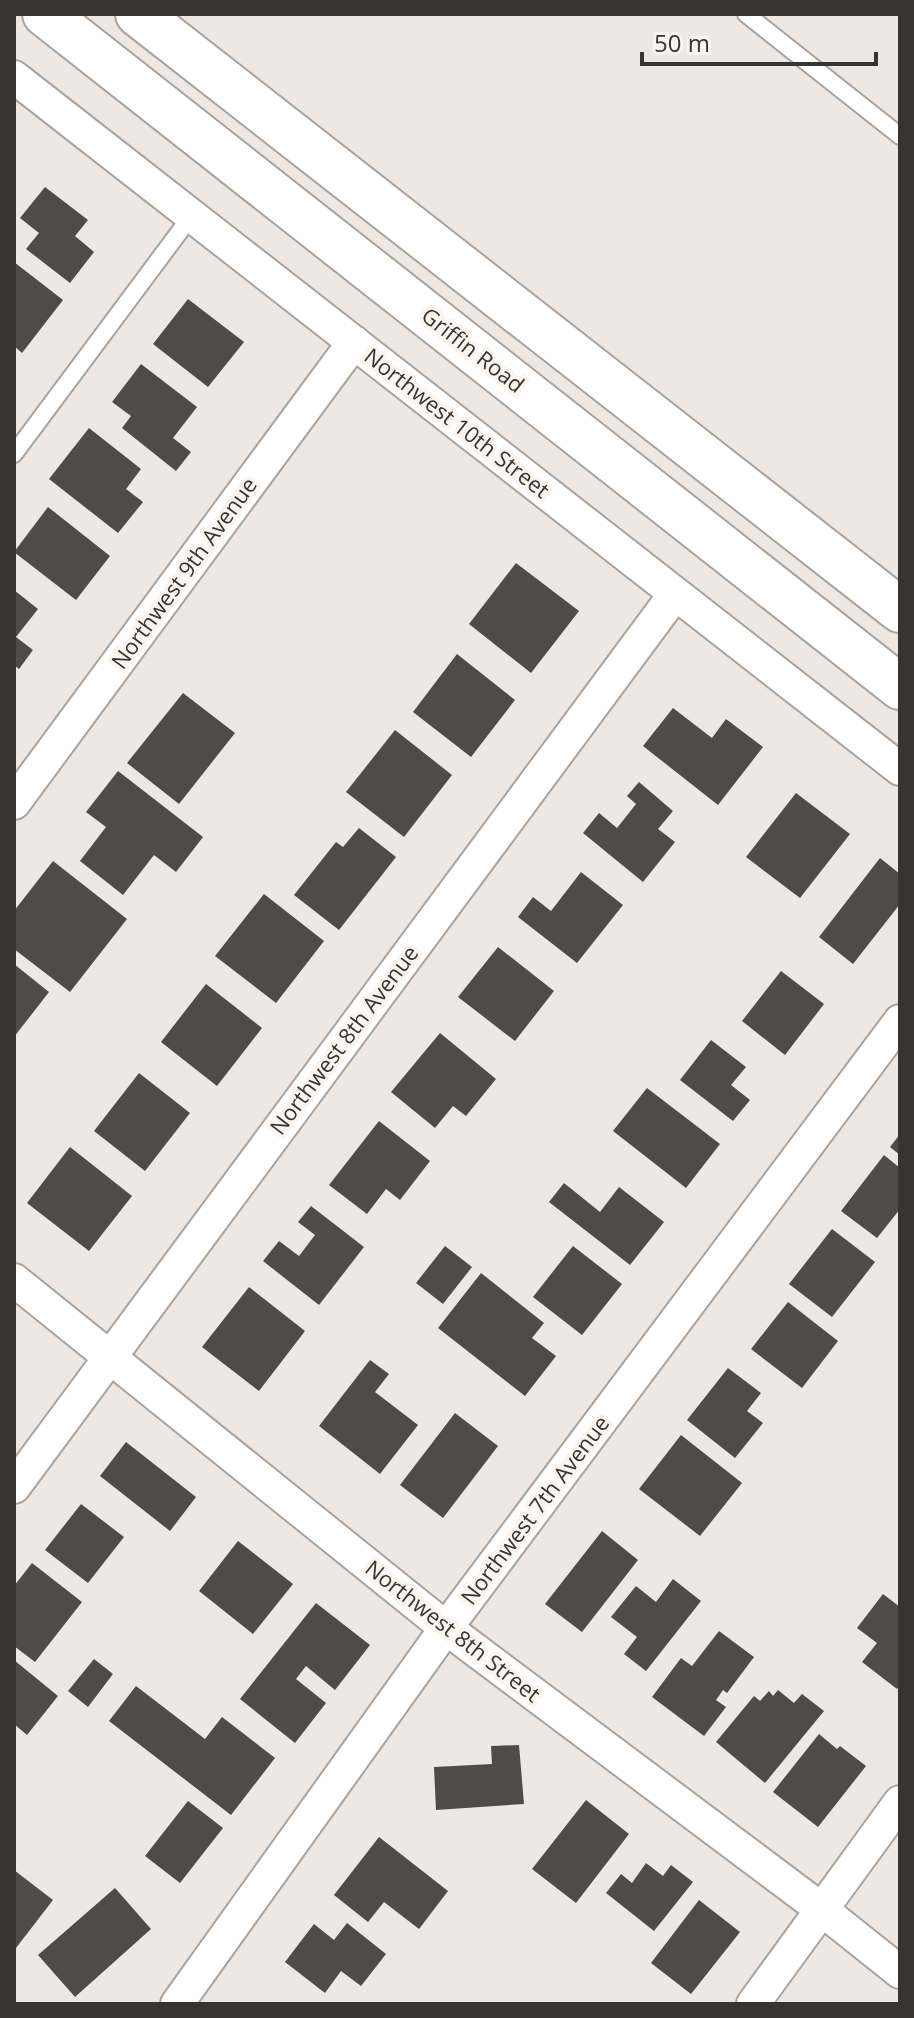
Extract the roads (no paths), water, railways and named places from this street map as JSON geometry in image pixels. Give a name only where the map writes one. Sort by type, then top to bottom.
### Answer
[{"type":"main road","name":"Griffin Road","points":[[45,14],[900,687]]},
{"type":"main road","points":[[138,14],[900,610]]},
{"type":"street","name":"Northwest 10th Street","points":[[19,93],[192,215],[900,769]]},
{"type":"street","name":"Northwest 9th Avenue","points":[[14,803],[354,342]]},
{"type":"street","name":"Northwest 8th Avenue","points":[[14,1487],[675,594]]},
{"type":"street","name":"Northwest 7th Avenue","points":[[177,2004],[446,1628],[900,1021]]},
{"type":"street","name":"Northwest 8th Street","points":[[14,1280],[446,1628],[821,1909],[900,1972]]},
{"type":"street","points":[[753,2004],[900,1802]]},
{"type":"lane","points":[[746,14],[900,136]]},
{"type":"lane","points":[[14,454],[192,215]]}]
